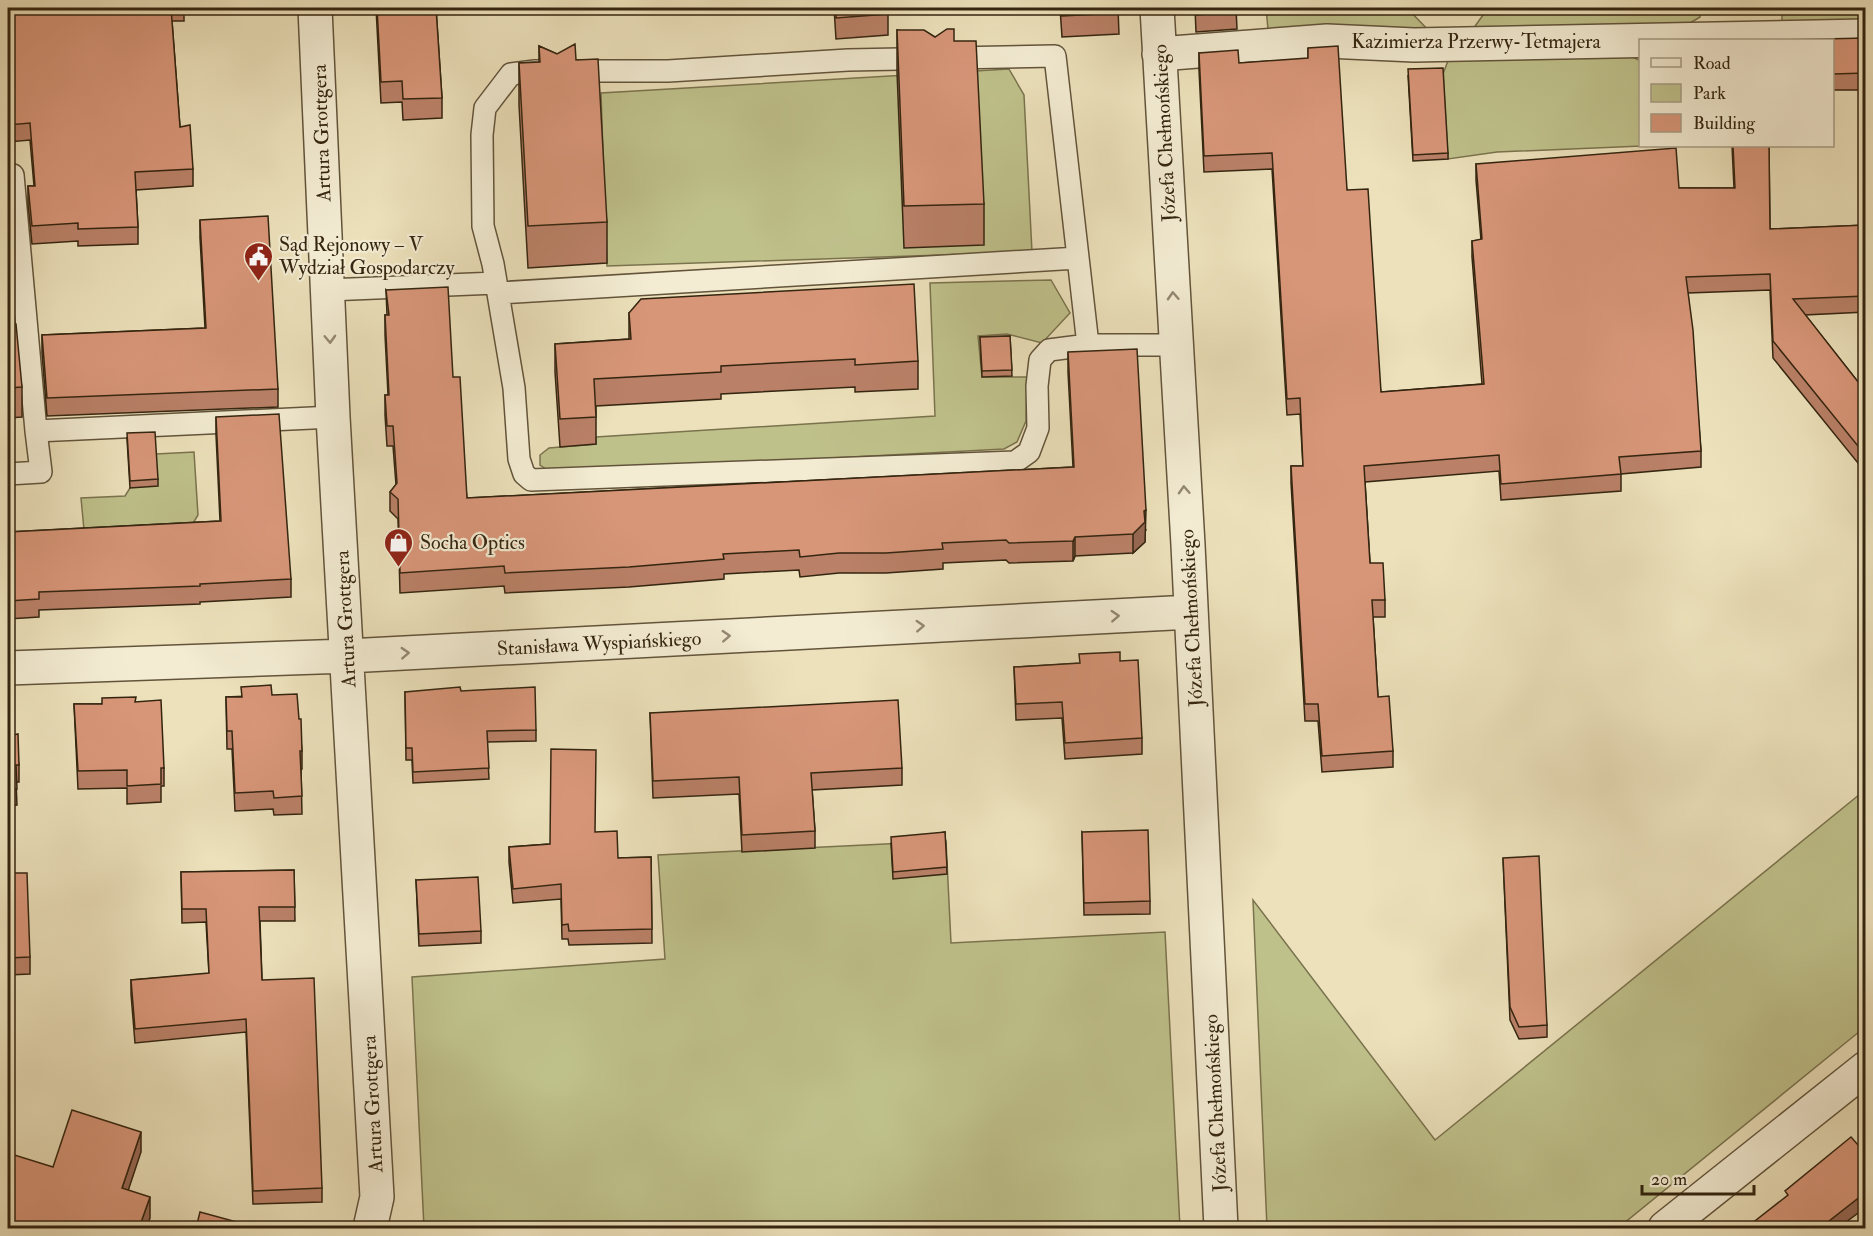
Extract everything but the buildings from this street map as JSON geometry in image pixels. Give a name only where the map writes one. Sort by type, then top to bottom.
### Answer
[{"type":"street","name":"Artura Grottgera","points":[[315,8],[333,417],[377,1197],[369,1228]]},
{"type":"street","name":"Józefa Chełmońskiego","points":[[1157,8],[1191,612],[1221,1228]]},
{"type":"street","name":"Kazimierza Przerwy-Tetmajera","points":[[1715,39],[1866,36]]},
{"type":"street","name":"Kazimierza Przerwy-Tetmajera","points":[[1159,54],[1327,41],[1414,45],[1639,41]]},
{"type":"street","name":"Stanisława Wyspiańskiego","points":[[8,668],[347,656],[1191,612]]},
{"type":"street","points":[[1665,1228],[1866,1068]]},
{"type":"lane","points":[[1088,345],[1055,56],[848,60],[668,71],[535,71],[511,74],[485,108],[482,135],[483,226],[497,288],[514,388],[519,459],[524,474],[531,480],[1015,462],[1029,452],[1038,428],[1036,386],[1040,360],[1049,350],[1088,345],[1176,345]]},
{"type":"lane","points":[[8,175],[13,175],[41,472],[8,474]]},
{"type":"lane","points":[[328,290],[497,288],[1078,258]]},
{"type":"lane","points":[[36,431],[333,417]]},
{"type":"green space","points":[[1266,8],[1407,8],[1431,33],[1268,29]]},
{"type":"green space","points":[[1488,8],[1700,8],[1700,17],[1682,28],[1468,36]]},
{"type":"green space","points":[[1782,8],[1865,8],[1865,21],[1782,21]]},
{"type":"green space","points":[[1628,55],[1639,60],[1639,146],[1497,152],[1448,159],[1443,74],[1449,58]]},
{"type":"green space","points":[[1009,69],[1024,95],[1032,252],[607,266],[601,93]]},
{"type":"green space","points":[[1051,280],[1070,313],[1042,343],[1007,334],[978,336],[982,377],[1027,377],[1026,421],[1017,442],[1004,449],[552,473],[540,465],[540,455],[549,448],[596,444],[596,437],[935,416],[930,283]]},
{"type":"green space","points":[[194,452],[198,515],[192,525],[84,530],[81,498],[125,496],[156,454]]},
{"type":"green space","points":[[1865,790],[1865,1027],[1618,1228],[1267,1228],[1253,900],[1435,1140]]},
{"type":"green space","points":[[946,841],[951,943],[1165,932],[1180,1228],[424,1228],[412,977],[665,959],[658,855]]},
{"type":"place","name":"Sąd Rejonowy – V Wydział Gospodarczy","points":[[258,282]]},
{"type":"place","name":"Socha Optics","points":[[399,568]]}]
